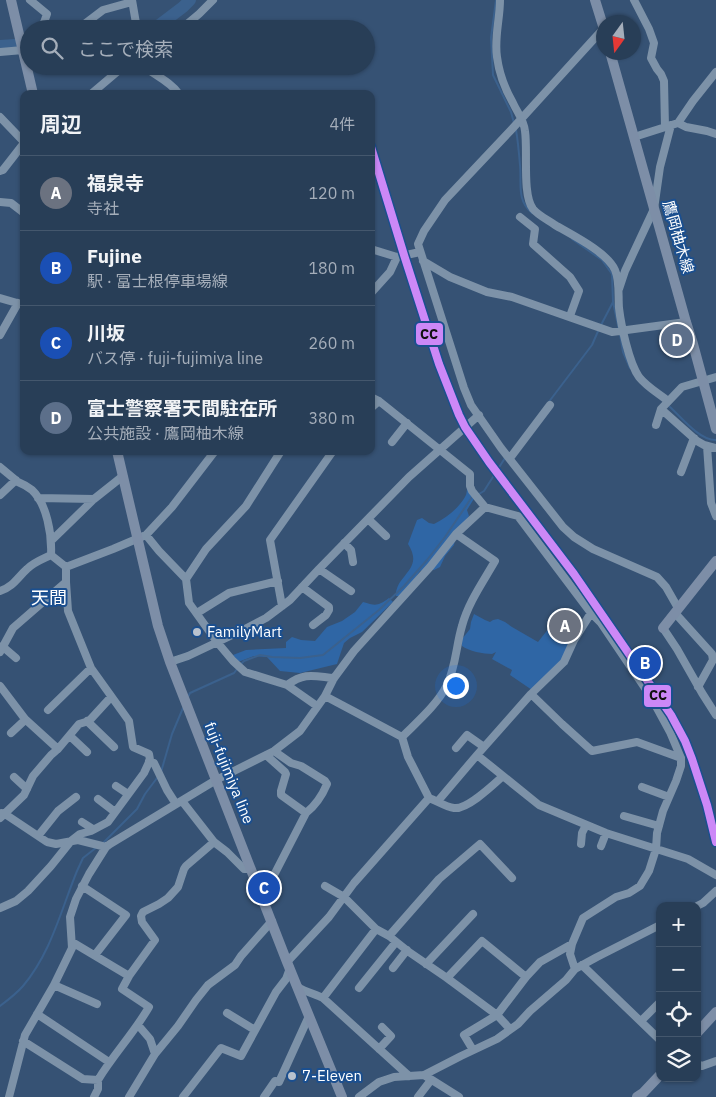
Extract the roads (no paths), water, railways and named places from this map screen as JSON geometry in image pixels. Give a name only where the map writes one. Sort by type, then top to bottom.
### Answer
[{"type":"main road","points":[[11,0],[20,37]]},
{"type":"main road","points":[[595,0],[599,15]]},
{"type":"main road","name":"鷹岡柚木線","points":[[612,60],[716,429]]},
{"type":"main road","points":[[29,75],[32,90]]},
{"type":"main road","name":"fuji-fujimiya line","points":[[118,455],[142,536],[158,626],[170,662],[342,1097]]},
{"type":"main road","points":[[663,628],[716,561]]},
{"type":"main road","points":[[701,1029],[716,1012]]},
{"type":"main road","points":[[644,1096],[656,1080]]},
{"type":"street","points":[[30,0],[47,14],[45,20]]},
{"type":"street","points":[[192,20],[213,0]]},
{"type":"street","points":[[500,0],[496,55],[505,86],[525,128],[527,193],[530,202],[533,209],[544,218],[587,244],[608,260],[617,278],[619,310],[631,360],[638,376],[668,400]]},
{"type":"street","points":[[634,0],[649,29],[654,44],[651,58],[664,81],[672,125]]},
{"type":"street","points":[[90,20],[103,10],[132,1],[135,20]]},
{"type":"street","points":[[596,37],[445,200],[418,244],[464,388],[472,405],[502,448],[568,532],[593,549],[657,577],[666,587],[677,611],[712,654],[715,661],[698,687]]},
{"type":"street","points":[[0,52],[20,50]]},
{"type":"street","points":[[618,292],[625,271],[654,209],[660,166],[672,125],[716,72]]},
{"type":"street","points":[[96,90],[113,75]]},
{"type":"street","points":[[155,75],[176,90]]},
{"type":"street","points":[[0,117],[20,138]]},
{"type":"street","points":[[634,137],[672,125],[716,134]]},
{"type":"street","points":[[0,171],[3,170],[20,147]]},
{"type":"street","points":[[0,202],[11,203],[20,210]]},
{"type":"street","points":[[520,217],[535,229],[533,244],[570,277],[579,291],[570,316]]},
{"type":"street","points":[[375,250],[397,257],[420,252]]},
{"type":"street","points":[[375,289],[390,272],[397,257]]},
{"type":"street","points":[[423,261],[450,277],[487,292],[512,297],[612,332],[686,322]]},
{"type":"street","points":[[0,298],[20,304]]},
{"type":"street","points":[[0,335],[20,305]]},
{"type":"street","points":[[656,425],[661,409],[682,387],[716,377]]},
{"type":"street","points":[[375,399],[470,474],[472,491],[485,508],[518,516],[591,613],[601,622],[651,697],[670,732],[681,758],[681,766],[663,811],[657,833],[656,850],[649,870],[640,886],[629,893],[616,897],[583,918],[572,944],[570,954],[579,967],[657,1037]]},
{"type":"street","points":[[510,458],[550,405]]},
{"type":"street","points":[[661,409],[697,441],[716,448]]},
{"type":"street","points":[[170,662],[188,656],[259,622],[290,600],[409,477],[479,416]]},
{"type":"street","points":[[392,442],[407,423]]},
{"type":"street","points":[[681,472],[694,438]]},
{"type":"street","points":[[707,446],[711,503],[716,516]]},
{"type":"street","points":[[66,567],[113,550],[142,536],[158,523],[172,507],[212,455]]},
{"type":"street","points":[[186,579],[206,549],[246,506],[278,455]]},
{"type":"street","points":[[282,606],[270,540],[330,455]]},
{"type":"street","points":[[0,467],[31,489],[44,508],[51,541],[51,555]]},
{"type":"street","points":[[51,541],[94,499],[123,476]]},
{"type":"street","points":[[0,495],[16,480]]},
{"type":"street","points":[[38,498],[94,499]]},
{"type":"street","points":[[9,1097],[23,1041],[72,948],[70,917],[76,899],[104,847],[216,780],[270,753],[300,731],[354,651],[430,567],[456,534],[485,508]]},
{"type":"street","points":[[368,519],[386,536]]},
{"type":"street","points":[[402,737],[439,698],[447,685],[466,613],[495,561],[456,534]]},
{"type":"street","points":[[142,536],[186,579],[189,603],[233,661],[245,672],[287,685],[317,706]]},
{"type":"street","points":[[344,543],[351,550],[353,562]]},
{"type":"street","points":[[51,555],[66,567]]},
{"type":"street","points":[[0,591],[10,587],[39,560],[51,555]]},
{"type":"street","points":[[0,908],[16,901],[28,891],[71,841],[80,834],[108,822],[144,773],[150,761],[149,754],[133,747],[129,722],[90,668],[68,611],[66,567]]},
{"type":"street","points":[[318,569],[351,591]]},
{"type":"street","points":[[197,613],[229,593],[278,581]]},
{"type":"street","points":[[16,658],[1,649],[13,628],[66,582]]},
{"type":"street","points":[[302,587],[329,607],[326,615],[313,625]]},
{"type":"street","points":[[438,801],[531,694],[564,662],[574,640],[591,613]]},
{"type":"street","points":[[663,628],[716,715]]},
{"type":"street","points":[[48,710],[90,668]]},
{"type":"street","points":[[287,685],[296,679],[306,676],[334,678]]},
{"type":"street","points":[[0,686],[25,720],[58,749]]},
{"type":"street","points":[[531,694],[592,752],[636,742],[681,758]]},
{"type":"street","points":[[325,696],[402,737],[408,756],[429,798],[456,809],[471,803],[504,776]]},
{"type":"street","points":[[104,847],[78,840],[56,844],[47,842],[2,815],[24,795],[39,768],[79,724],[89,721],[111,697]]},
{"type":"street","points":[[11,733],[25,720]]},
{"type":"street","points":[[87,721],[114,747]]},
{"type":"street","points":[[456,748],[467,735],[484,747]]},
{"type":"street","points":[[70,736],[87,752]]},
{"type":"street","points":[[257,884],[273,876],[306,813],[315,806],[327,784],[301,766],[270,753]]},
{"type":"street","points":[[270,753],[286,774],[280,791],[281,795],[306,813]]},
{"type":"street","points":[[477,755],[539,805],[606,833],[688,860],[716,875]]},
{"type":"street","points":[[150,761],[158,770],[167,790],[214,842],[244,869],[251,869]]},
{"type":"street","points":[[14,777],[27,789]]},
{"type":"street","points":[[116,786],[128,794]]},
{"type":"street","points":[[642,787],[669,798]]},
{"type":"street","points":[[38,836],[58,811],[76,797]]},
{"type":"street","points":[[182,1097],[222,1048],[241,1056],[276,992],[286,978],[289,965],[329,917],[354,883],[429,798]]},
{"type":"street","points":[[98,799],[115,812]]},
{"type":"street","points":[[624,816],[659,826]]},
{"type":"street","points":[[82,822],[93,829]]},
{"type":"street","points":[[581,844],[582,833],[586,825]]},
{"type":"street","points":[[601,846],[606,833]]},
{"type":"street","points":[[94,1097],[98,1089],[98,1080],[108,1062],[150,1007],[122,989],[155,940],[142,922],[141,916],[143,912],[168,898],[178,887],[186,866],[214,842]]},
{"type":"street","points":[[389,936],[439,879],[480,844],[512,878]]},
{"type":"street","points":[[82,886],[126,914],[95,955]]},
{"type":"street","points":[[325,886],[344,897],[376,929],[389,936],[447,978],[496,1015],[510,1029]]},
{"type":"street","points":[[701,904],[716,891]]},
{"type":"street","points":[[426,964],[473,914]]},
{"type":"street","points":[[130,1097],[155,1054],[208,984],[236,965],[241,956],[272,921]]},
{"type":"street","points":[[418,1097],[428,1077],[473,1050],[497,1039],[518,1024],[530,1010],[579,967],[656,927]]},
{"type":"street","points":[[323,998],[376,929]]},
{"type":"street","points":[[447,978],[482,941],[526,977]]},
{"type":"street","points":[[72,942],[129,976]]},
{"type":"street","points":[[359,988],[396,942]]},
{"type":"street","points":[[473,1050],[464,1035],[496,1015],[540,962],[572,944]]},
{"type":"street","points":[[393,968],[407,950]]},
{"type":"street","points":[[54,985],[97,1004]]},
{"type":"street","points":[[298,987],[323,998],[409,1076]]},
{"type":"street","points":[[641,1021],[656,1006]]},
{"type":"street","points":[[37,1014],[108,1062]]},
{"type":"street","points":[[227,1014],[256,1030]]},
{"type":"street","points":[[264,1097],[275,1081],[279,1082],[309,1016]]},
{"type":"street","points":[[138,1025],[150,1039],[155,1054]]},
{"type":"street","points":[[379,1050],[391,1036],[382,1026]]},
{"type":"street","points":[[23,1041],[84,1079],[98,1080]]},
{"type":"street","points":[[701,1066],[716,1061]]},
{"type":"street","points":[[359,1097],[379,1082],[394,1077],[409,1076],[428,1077],[459,1097]]},
{"type":"waterway","points":[[166,20],[190,0]]},
{"type":"waterway","points":[[496,0],[491,38],[493,75],[511,112],[514,123]]},
{"type":"waterway","points":[[0,46],[20,45]]},
{"type":"waterway","points":[[516,130],[522,197],[527,208],[532,213]]},
{"type":"waterway","points":[[572,239],[602,260],[612,274],[613,302],[619,330]]},
{"type":"waterway","points":[[601,325],[613,302]]},
{"type":"waterway","points":[[548,403],[592,345],[599,329]]},
{"type":"waterway","points":[[620,334],[623,352],[630,368]]},
{"type":"waterway","points":[[670,407],[697,433],[716,440]]},
{"type":"waterway","points":[[479,494],[484,491],[505,458]]},
{"type":"waterway","points":[[240,665],[244,661],[260,655],[300,658],[323,655],[379,610],[404,586],[445,537],[472,497]]},
{"type":"waterway","points":[[188,697],[190,693],[234,673],[237,669]]},
{"type":"waterway","points":[[161,772],[172,734],[183,708]]},
{"type":"waterway","points":[[103,843],[137,809],[157,778]]},
{"type":"waterway","points":[[0,1006],[23,986],[41,960],[83,858],[97,847]]},
{"type":"place","name":"富士警察署天間駐在所","points":[[677,340]]},
{"type":"place","name":"福泉寺","points":[[565,626]]},
{"type":"place","name":"FamilyMart","points":[[197,632]]},
{"type":"place","name":"Fujine","points":[[645,663]]},
{"type":"place","name":"川坂","points":[[264,888]]},
{"type":"place","name":"7-Eleven","points":[[292,1076]]},
{"type":"district","name":"天間","points":[[49,598]]}]
